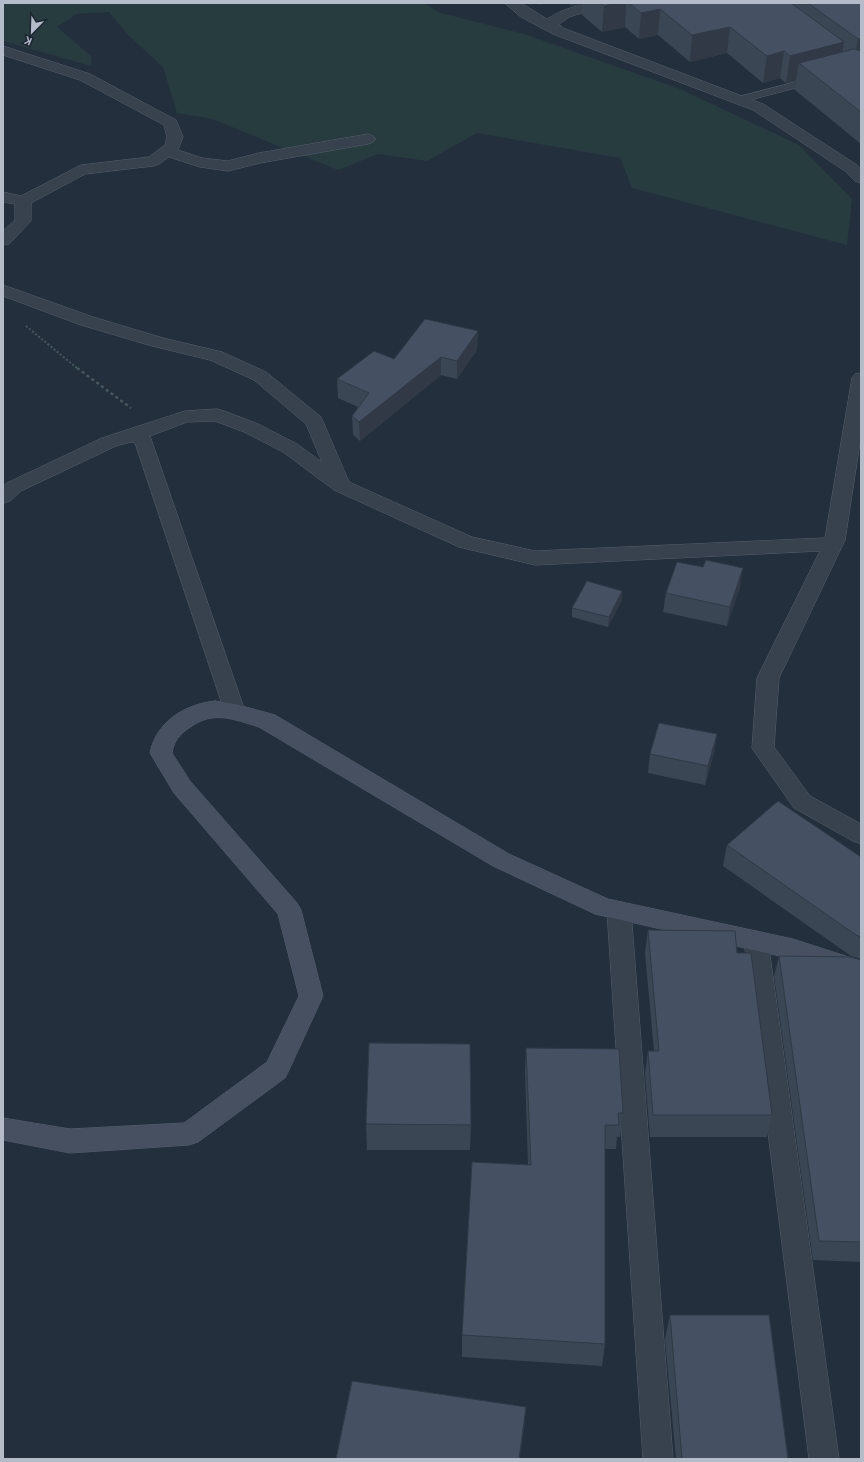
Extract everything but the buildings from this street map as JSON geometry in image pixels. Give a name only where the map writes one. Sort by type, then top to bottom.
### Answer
[{"type":"main road","points":[[3,1130],[70,1141],[188,1134],[276,1070],[312,996],[289,910],[182,787],[161,753],[164,741],[184,721],[202,712],[214,709],[234,711],[266,722],[501,860],[603,907],[793,949],[861,971]]},
{"type":"street","points":[[512,3],[526,14],[558,31],[758,107],[851,168],[861,178]]},
{"type":"street","points":[[558,31],[551,23],[564,14],[599,3]]},
{"type":"street","points":[[3,50],[85,77],[171,122],[176,137],[172,147],[153,161],[81,170],[23,201],[3,197]]},
{"type":"street","points":[[167,150],[200,162],[228,166],[259,158],[368,139]]},
{"type":"street","points":[[3,240],[23,221],[23,201]]},
{"type":"street","points":[[3,290],[87,321],[158,342],[216,356],[260,376],[314,422],[340,486]]},
{"type":"street","points":[[861,378],[833,544],[768,678],[763,748],[802,802],[861,835]]},
{"type":"street","points":[[3,497],[14,487],[109,442],[132,436],[185,417],[217,415],[251,428],[290,448],[340,486],[466,542],[536,558],[833,544]]},
{"type":"street","points":[[132,436],[143,440],[234,711]]},
{"type":"street","points":[[619,911],[658,1459]]},
{"type":"street","points":[[756,941],[824,1459]]},
{"type":"lane","points":[[738,100],[829,76]]},
{"type":"path","points":[[24,324],[91,380],[158,426]]},
{"type":"green space","points":[[3,3],[424,3],[438,12],[524,34],[680,89],[799,145],[852,199],[847,245],[632,188],[620,158],[477,133],[427,161],[378,154],[338,170],[212,119],[177,113],[163,67],[127,34],[109,12],[77,14],[57,27],[91,56],[91,66],[3,41]]}]
